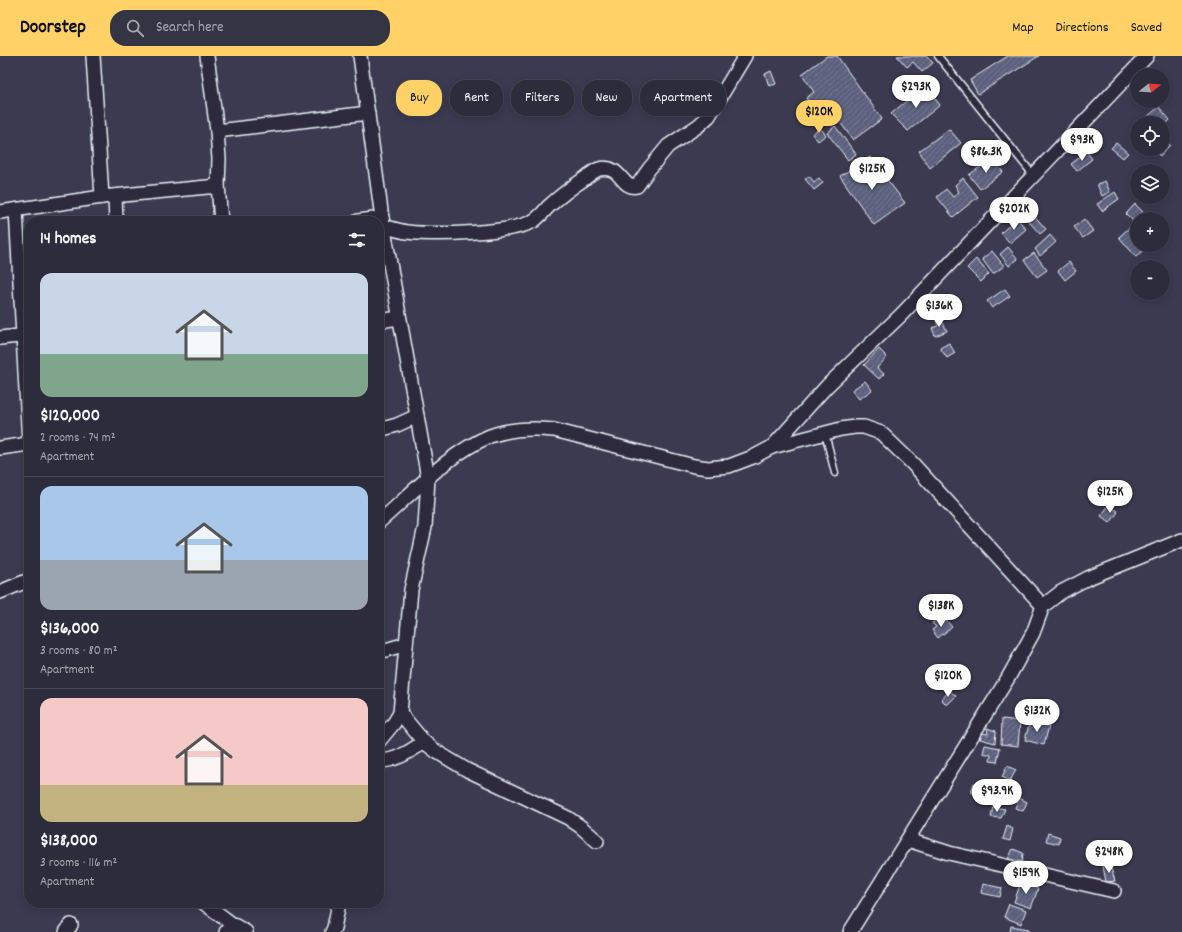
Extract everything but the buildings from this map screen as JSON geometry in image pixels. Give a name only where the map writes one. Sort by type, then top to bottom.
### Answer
[{"type":"street","points":[[93,56],[108,197],[114,216]]},
{"type":"street","points":[[206,56],[217,131],[219,159],[218,186],[221,216]]},
{"type":"street","points":[[360,56],[381,216]]},
{"type":"street","points":[[384,223],[406,232],[484,232],[526,225],[538,218],[571,188],[600,169],[613,170],[618,173],[628,186],[637,186],[664,150],[673,142],[698,126],[709,116],[745,56]]},
{"type":"street","points":[[772,447],[827,386],[901,315],[1147,56]]},
{"type":"street","points":[[217,131],[368,113]]},
{"type":"street","points":[[0,209],[16,210],[108,197],[218,186]]},
{"type":"street","points":[[16,210],[24,310]]},
{"type":"street","points":[[384,233],[428,478],[425,527],[411,590],[400,713],[384,735]]},
{"type":"street","points":[[384,320],[399,318]]},
{"type":"street","points":[[0,338],[24,335]]},
{"type":"street","points":[[384,429],[397,425],[417,416]]},
{"type":"street","points":[[384,518],[455,456],[498,434],[523,430],[554,430],[694,466],[720,468],[738,463],[772,447],[841,429],[864,427],[881,433],[912,463],[1043,606]]},
{"type":"street","points":[[0,448],[24,445]]},
{"type":"street","points":[[850,932],[1008,678],[1033,633],[1043,606],[1061,592],[1088,578],[1182,540]]},
{"type":"street","points":[[0,592],[24,582]]},
{"type":"street","points":[[384,651],[406,644]]},
{"type":"street","points":[[400,713],[424,742],[437,752],[467,770],[568,818],[581,826],[597,841]]},
{"type":"street","points":[[384,761],[398,758],[424,742]]},
{"type":"street","points":[[908,840],[949,853],[1114,890]]},
{"type":"street","points":[[209,908],[229,928],[246,932]]},
{"type":"street","points":[[332,932],[338,908]]},
{"type":"lane","points":[[938,56],[1034,176]]},
{"type":"lane","points":[[825,433],[835,473]]}]
